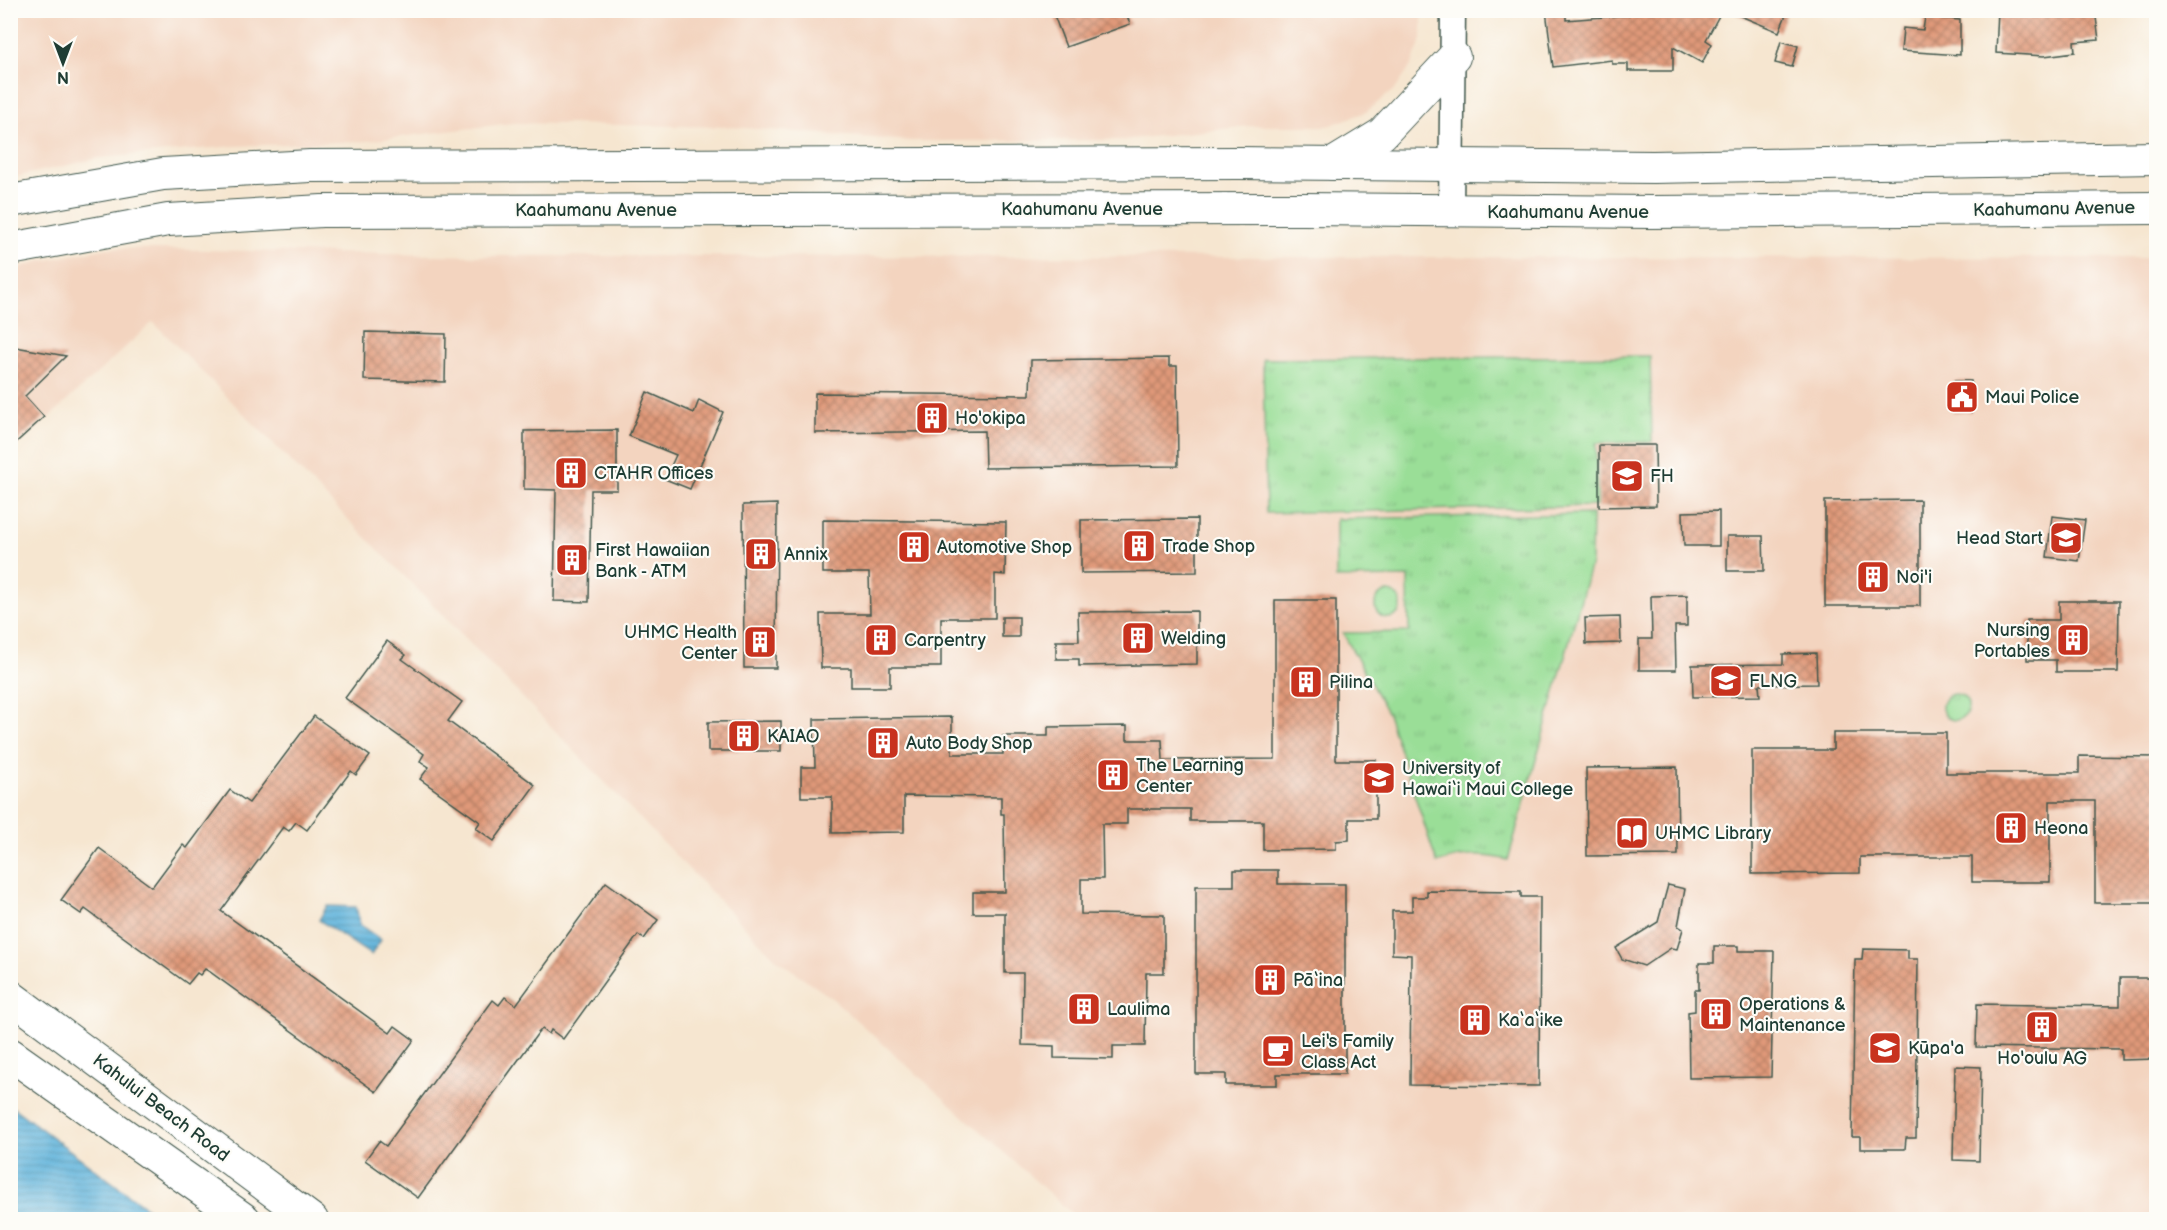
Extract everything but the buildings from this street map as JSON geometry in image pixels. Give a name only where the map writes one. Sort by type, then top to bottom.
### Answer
[{"type":"main road","points":[[1333,164],[1382,134],[1454,57]]},
{"type":"main road","points":[[10,201],[163,174],[310,166],[573,163],[1452,164],[1653,167],[2157,158]]},
{"type":"main road","points":[[573,163],[574,209]]},
{"type":"main road","name":"Kaahumanu Avenue","points":[[10,249],[168,220],[245,214],[574,209],[1451,212],[2157,208]]},
{"type":"main road","name":"Kahului Beach Road","points":[[10,996],[312,1220]]},
{"type":"main road","points":[[10,1054],[245,1220]]},
{"type":"street","points":[[1451,212],[1453,10]]},
{"type":"shaded area","points":[[1422,10],[1422,39],[1412,64],[1397,87],[1366,112],[1328,126],[1250,126],[1122,140],[912,141],[732,127],[512,123],[367,141],[235,146],[99,158],[11,178],[10,11]]},
{"type":"shaded area","name":"University of Hawai‘i Maui College","points":[[109,248],[478,256],[2156,258],[2156,1219],[1078,1219],[833,999],[774,957],[428,600],[153,322],[11,452],[11,270],[37,262]]},
{"type":"green space","points":[[1650,356],[1652,442],[1596,443],[1597,506],[1266,513],[1263,359]]},
{"type":"green space","points":[[1592,514],[1591,563],[1508,860],[1472,856],[1437,863],[1388,714],[1343,633],[1409,632],[1408,577],[1336,578],[1336,519]]},
{"type":"green space","points":[[1388,592],[1397,596],[1401,605],[1397,614],[1388,618],[1379,614],[1375,605],[1379,596]]},
{"type":"green space","points":[[1955,694],[1964,698],[1968,707],[1964,716],[1955,720],[1946,716],[1942,707],[1946,698]]},
{"type":"water","points":[[327,906],[356,907],[360,925],[381,940],[371,955],[319,920]]},
{"type":"water","points":[[11,1106],[161,1219],[11,1219]]},
{"type":"place","name":"Maui Police","points":[[1962,397]]},
{"type":"place","name":"Ho'okipa","points":[[932,418]]},
{"type":"place","name":"CTAHR Offices","points":[[571,473]]},
{"type":"place","name":"FH","points":[[1627,476]]},
{"type":"place","name":"Head Start","points":[[2066,538]]},
{"type":"place","name":"Trade Shop","points":[[1139,546]]},
{"type":"place","name":"Automotive Shop","points":[[914,547]]},
{"type":"place","name":"Annix","points":[[761,554]]},
{"type":"place","name":"First Hawaiian Bank - ATM","points":[[572,560]]},
{"type":"place","name":"Noi'i","points":[[1873,577]]},
{"type":"place","name":"Welding","points":[[1138,638]]},
{"type":"place","name":"Carpentry","points":[[881,640]]},
{"type":"place","name":"Nursing Portables","points":[[2073,640]]},
{"type":"place","name":"UHMC Health Center","points":[[760,642]]},
{"type":"place","name":"FLNG","points":[[1726,681]]},
{"type":"place","name":"Pilina","points":[[1306,682]]},
{"type":"place","name":"KAIAO","points":[[744,736]]},
{"type":"place","name":"Auto Body Shop","points":[[883,743]]},
{"type":"place","name":"The Learning Center","points":[[1113,775]]},
{"type":"place","name":"University of Hawai‘i Maui College","points":[[1379,778]]},
{"type":"place","name":"Heona","points":[[2011,828]]},
{"type":"place","name":"UHMC Library","points":[[1632,833]]},
{"type":"place","name":"Pā‘ina","points":[[1270,980]]},
{"type":"place","name":"Laulima","points":[[1084,1009]]},
{"type":"place","name":"Operations & Maintenance","points":[[1716,1014]]},
{"type":"place","name":"Ka‘a‘ike","points":[[1475,1020]]},
{"type":"place","name":"Ho'oulu AG","points":[[2042,1027]]},
{"type":"place","name":"Kūpa'a","points":[[1885,1048]]},
{"type":"place","name":"Lei's Family Class Act","points":[[1278,1051]]}]
